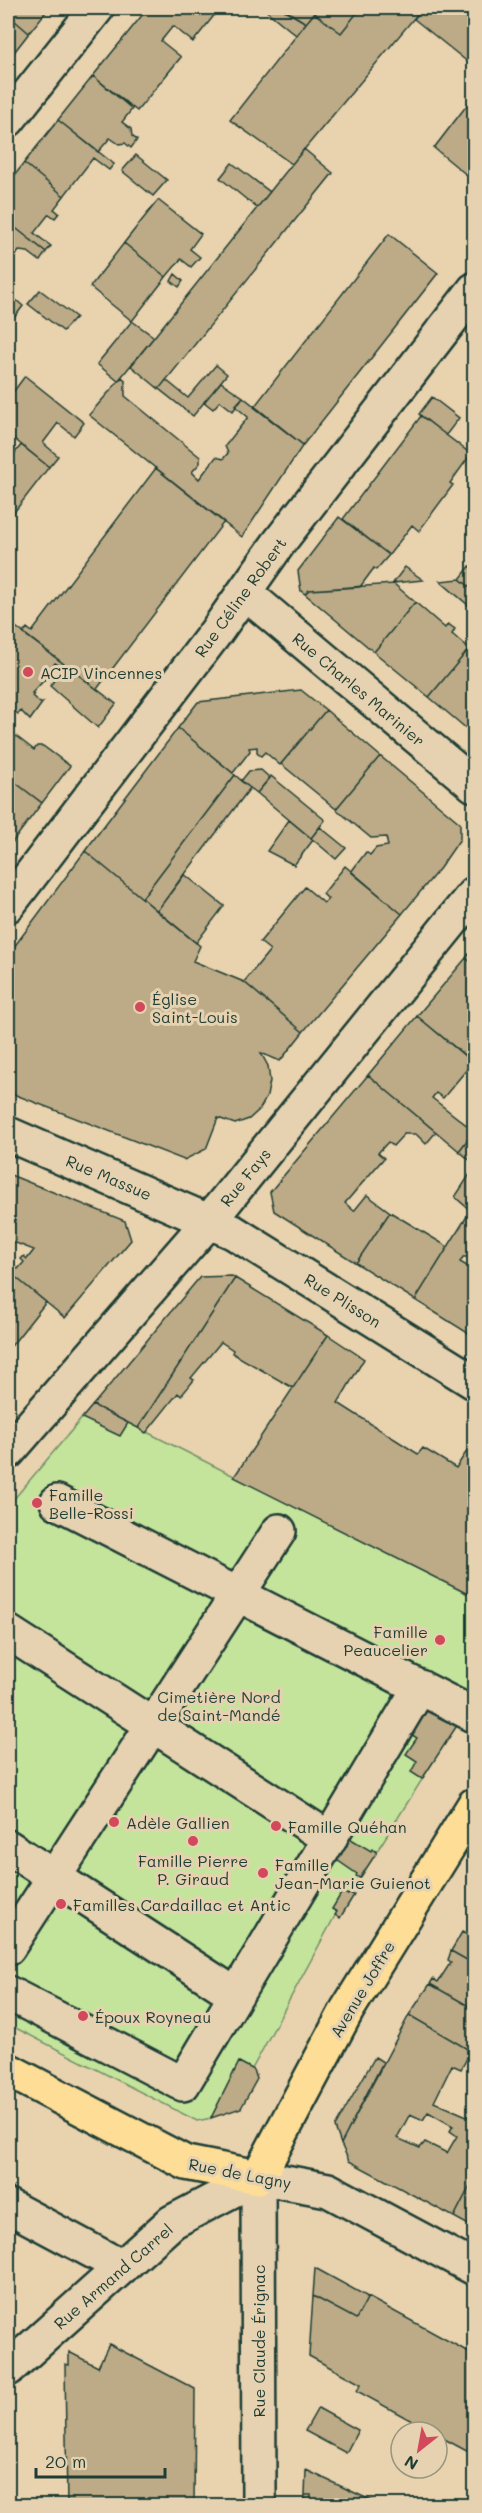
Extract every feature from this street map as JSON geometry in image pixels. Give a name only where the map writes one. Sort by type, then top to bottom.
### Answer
[{"type":"main road","name":"Avenue Joffre","points":[[258,2177],[347,2010],[474,1805]]},
{"type":"main road","name":"Rue de Lagny","points":[[8,2070],[186,2163],[258,2177]]},
{"type":"street","points":[[8,120],[97,8]]},
{"type":"street","name":"Rue Céline Robert","points":[[8,905],[216,632],[278,544],[474,290]]},
{"type":"street","name":"Rue Charles Marinier","points":[[244,592],[474,785]]},
{"type":"street","name":"Rue Fays","points":[[8,1452],[210,1220],[474,894]]},
{"type":"street","name":"Rue Massue","points":[[8,1134],[210,1220]]},
{"type":"street","name":"Rue Plisson","points":[[210,1220],[233,1232],[474,1382]]},
{"type":"street","points":[[57,1502],[474,1715]]},
{"type":"street","points":[[8,1948],[279,1531]]},
{"type":"street","points":[[8,1632],[330,1839]]},
{"type":"street","points":[[8,1993],[183,2084],[420,1687]]},
{"type":"street","points":[[8,1847],[236,1995]]},
{"type":"street","name":"Rue Armand Carrel","points":[[8,2369],[172,2222],[258,2177]]},
{"type":"street","name":"Rue de Lagny","points":[[258,2177],[328,2190],[474,2268]]},
{"type":"street","name":"Rue Claude Érignac","points":[[258,2177],[259,2505]]},
{"type":"street","points":[[8,2206],[122,2266]]},
{"type":"green space","name":"Cimetière Nord de Saint-Mandé","points":[[93,1405],[474,1597],[474,1697],[360,1878],[348,1895],[332,1909],[337,1912],[252,2069],[239,2062],[211,2118],[197,2121],[8,2024],[8,1506]]},
{"type":"building","points":[[8,8],[49,8],[29,33],[8,15]]},
{"type":"building","points":[[148,8],[220,8],[193,42],[173,26],[161,41],[181,57],[137,111],[93,76]]},
{"type":"building","points":[[263,8],[281,8],[306,23],[296,35]]},
{"type":"building","points":[[282,8],[319,8],[306,23]]},
{"type":"building","points":[[319,8],[361,8],[341,33],[314,13]]},
{"type":"building","points":[[361,8],[416,8],[420,11],[292,164],[230,120],[314,13],[341,33]]},
{"type":"building","points":[[423,8],[474,8],[474,67],[414,19]]},
{"type":"building","points":[[8,15],[29,33],[8,60]]},
{"type":"building","points":[[93,76],[132,109],[122,122],[131,129],[132,136],[137,140],[131,148],[125,143],[119,144],[110,138],[98,152],[58,120]]},
{"type":"building","points":[[474,96],[474,181],[434,148]]},
{"type":"building","points":[[58,120],[114,164],[109,170],[93,158],[64,196],[24,163]]},
{"type":"building","points":[[304,149],[333,173],[159,389],[131,366]]},
{"type":"building","points":[[136,155],[167,180],[153,196],[122,171]]},
{"type":"building","points":[[24,163],[64,196],[54,209],[59,213],[55,218],[49,214],[34,233],[51,246],[46,252],[8,222],[8,184]]},
{"type":"building","points":[[232,163],[270,192],[257,208],[220,178]]},
{"type":"building","points":[[158,200],[201,234],[190,249],[200,257],[191,267],[181,259],[166,277],[124,243]]},
{"type":"building","points":[[8,222],[46,252],[40,261],[28,252],[19,251],[8,266]]},
{"type":"building","points":[[389,234],[438,273],[303,445],[254,407]]},
{"type":"building","points":[[124,243],[166,277],[132,321],[90,287]]},
{"type":"building","points":[[175,274],[183,281],[179,287],[171,281]]},
{"type":"building","points":[[40,290],[76,317],[63,331],[28,304]]},
{"type":"building","points":[[8,293],[23,306],[8,326]]},
{"type":"building","points":[[132,321],[154,337],[118,381],[97,364]]},
{"type":"building","points":[[216,365],[227,374],[193,416],[159,389],[166,380],[188,398]]},
{"type":"building","points":[[25,376],[84,423],[74,436],[58,423],[43,443],[58,456],[49,467],[8,434],[8,399]]},
{"type":"building","points":[[122,377],[125,380],[125,396],[200,457],[200,463],[192,472],[199,479],[216,457],[223,459],[228,453],[225,446],[248,417],[235,406],[243,397],[303,445],[242,537],[89,415]]},
{"type":"building","points":[[221,382],[243,397],[233,411],[220,401],[213,409],[204,402]]},
{"type":"building","points":[[432,397],[459,418],[446,435],[419,414]]},
{"type":"building","points":[[421,416],[471,454],[450,483],[453,485],[419,531],[412,525],[389,555],[343,519]]},
{"type":"building","points":[[21,445],[49,467],[8,520],[8,462]]},
{"type":"building","points":[[156,468],[224,522],[97,689],[23,633],[27,628],[32,632]]},
{"type":"building","points":[[339,517],[389,555],[376,570],[374,568],[360,587],[309,590],[305,594],[301,591],[298,571]]},
{"type":"building","points":[[474,561],[474,590],[460,579]]},
{"type":"building","points":[[405,567],[423,580],[393,583]]},
{"type":"building","points":[[460,579],[474,590],[474,610],[440,581]]},
{"type":"building","points":[[394,584],[415,602],[374,652],[305,594],[309,590]]},
{"type":"building","points":[[415,602],[445,628],[448,624],[455,629],[452,634],[469,649],[429,697],[374,652]]},
{"type":"building","name":"ACIP Vincennes","points":[[8,621],[116,704],[98,728],[50,686],[63,668],[55,663],[46,675],[47,677],[32,693],[34,694],[32,696],[40,703],[43,702],[30,720],[21,711],[18,714],[8,706]]},
{"type":"building","points":[[469,649],[474,653],[470,660],[474,664],[474,735],[429,697]]},
{"type":"building","points":[[301,690],[326,710],[280,765],[265,752],[261,756],[257,753],[257,747],[249,748],[250,751],[233,773],[178,728],[198,702]]},
{"type":"building","points":[[326,710],[380,756],[336,809],[281,764]]},
{"type":"building","points":[[178,728],[235,775],[142,898],[85,851]]},
{"type":"building","points":[[8,730],[34,750],[37,746],[43,746],[70,766],[42,803],[8,777]]},
{"type":"building","points":[[380,756],[460,823],[460,839],[440,868],[402,914],[351,872],[366,852],[370,855],[376,848],[388,846],[386,837],[371,838],[336,809]]},
{"type":"building","points":[[261,770],[270,778],[257,793],[241,781],[249,771]]},
{"type":"building","points":[[235,775],[250,788],[157,911],[142,898]]},
{"type":"building","points":[[271,776],[325,820],[311,838],[257,793]]},
{"type":"building","points":[[8,777],[42,803],[8,848]]},
{"type":"building","points":[[289,820],[313,840],[294,865],[267,851]]},
{"type":"building","points":[[320,827],[346,848],[336,859],[311,838]]},
{"type":"building","name":"Église Saint-Louis","points":[[85,851],[200,946],[193,961],[244,982],[303,1032],[280,1061],[261,1053],[268,1066],[270,1081],[267,1096],[260,1109],[249,1119],[235,1124],[218,1118],[206,1149],[184,1160],[8,1092],[8,955]]},
{"type":"building","points":[[345,866],[402,914],[303,1032],[244,982],[270,950],[260,942],[305,887],[324,903],[328,899],[323,894]]},
{"type":"building","points":[[184,874],[224,906],[196,943],[157,911]]},
{"type":"building","points":[[474,947],[474,965],[466,958]]},
{"type":"building","points":[[466,958],[474,965],[474,1056],[471,1061],[417,1016]]},
{"type":"building","points":[[417,1016],[473,1062],[443,1098],[436,1093],[432,1098],[474,1131],[459,1151],[368,1075]]},
{"type":"building","points":[[368,1075],[436,1132],[426,1144],[416,1134],[404,1134],[393,1146],[388,1142],[378,1153],[384,1158],[345,1203],[354,1211],[367,1195],[390,1212],[356,1263],[274,1211],[270,1192]]},
{"type":"building","points":[[472,1134],[474,1136],[474,1156],[471,1161],[459,1151]]},
{"type":"building","points":[[474,1168],[474,1205],[471,1211],[455,1197]]},
{"type":"building","points":[[8,1174],[125,1221],[131,1240],[65,1318],[8,1271],[8,1261],[18,1269],[24,1262],[21,1259],[24,1256],[27,1259],[34,1250],[8,1240]]},
{"type":"building","points":[[474,1205],[474,1250],[469,1257],[463,1257],[460,1262],[474,1270],[474,1337],[415,1300]]},
{"type":"building","points":[[390,1212],[448,1247],[415,1300],[356,1263]]},
{"type":"building","points":[[8,1271],[46,1302],[8,1350]]},
{"type":"building","points":[[232,1276],[235,1278],[138,1428],[93,1405],[200,1277]]},
{"type":"building","points":[[235,1278],[328,1335],[293,1388],[232,1353],[233,1350],[221,1342],[191,1378],[194,1380],[181,1396],[178,1393],[146,1433],[138,1428]]},
{"type":"building","points":[[328,1335],[364,1359],[338,1403],[418,1454],[423,1448],[456,1468],[474,1440],[474,1597],[234,1477]]},
{"type":"building","points":[[93,1405],[128,1423],[120,1436],[82,1418]]},
{"type":"building","points":[[419,1704],[431,1712],[432,1709],[462,1718],[422,1779],[411,1772],[417,1761],[406,1754],[417,1738],[403,1729]]},
{"type":"building","points":[[346,1836],[371,1851],[372,1849],[377,1852],[360,1878],[334,1858]]},
{"type":"building","points":[[342,1892],[354,1895],[340,1918],[332,1909]]},
{"type":"building","points":[[462,1932],[471,1937],[474,1932],[474,1964],[451,1951]]},
{"type":"building","points":[[451,1951],[474,1964],[474,2009],[430,1984],[433,1979],[438,1982],[451,1962],[448,1960]]},
{"type":"building","points":[[430,1984],[474,2009],[474,2053],[409,2015]]},
{"type":"building","points":[[409,2015],[471,2051],[461,2069],[452,2065],[434,2102],[474,2119],[474,2178],[454,2217],[349,2161],[341,2144]],"holes":[[[428,2112],[453,2126],[450,2131],[457,2136],[447,2153],[425,2142],[420,2148],[397,2138],[410,2114],[423,2120]]]},
{"type":"building","points":[[375,2057],[383,2062],[341,2144],[335,2127]]},
{"type":"building","points":[[239,2062],[254,2070],[257,2079],[241,2108],[211,2118]]},
{"type":"building","points":[[474,2178],[474,2228],[454,2217]]},
{"type":"building","points":[[315,2268],[368,2297],[356,2319],[313,2296]]},
{"type":"building","points":[[313,2296],[356,2319],[368,2297],[474,2355],[474,2455],[449,2441],[449,2420],[410,2420],[357,2391],[361,2384],[309,2356]]},
{"type":"building","points":[[109,2344],[195,2389],[194,2506],[67,2506],[65,2364],[69,2365],[69,2352],[98,2367]]},
{"type":"building","points":[[318,2408],[358,2430],[346,2453],[305,2431]]},
{"type":"building","points":[[306,2470],[383,2506],[311,2506],[311,2495],[305,2495]]},
{"type":"building","points":[[305,2495],[311,2495],[311,2506],[305,2506]]},
{"type":"place","name":"ACIP Vincennes","points":[[28,672]]},
{"type":"place","name":"Église Saint-Louis","points":[[140,1007]]},
{"type":"place","name":"Famille Belle-Rossi","points":[[37,1503]]},
{"type":"place","name":"Famille Peaucelier","points":[[440,1640]]},
{"type":"place","name":"Adèle Gallien","points":[[114,1822]]},
{"type":"place","name":"Famille Quéhan","points":[[276,1826]]},
{"type":"place","name":"Famille Pierre P. Giraud","points":[[193,1841]]},
{"type":"place","name":"Famille Jean-Marie Guienot","points":[[263,1873]]},
{"type":"place","name":"Familles Cardaillac et Antic","points":[[61,1904]]},
{"type":"place","name":"Époux Royneau","points":[[83,2016]]}]
